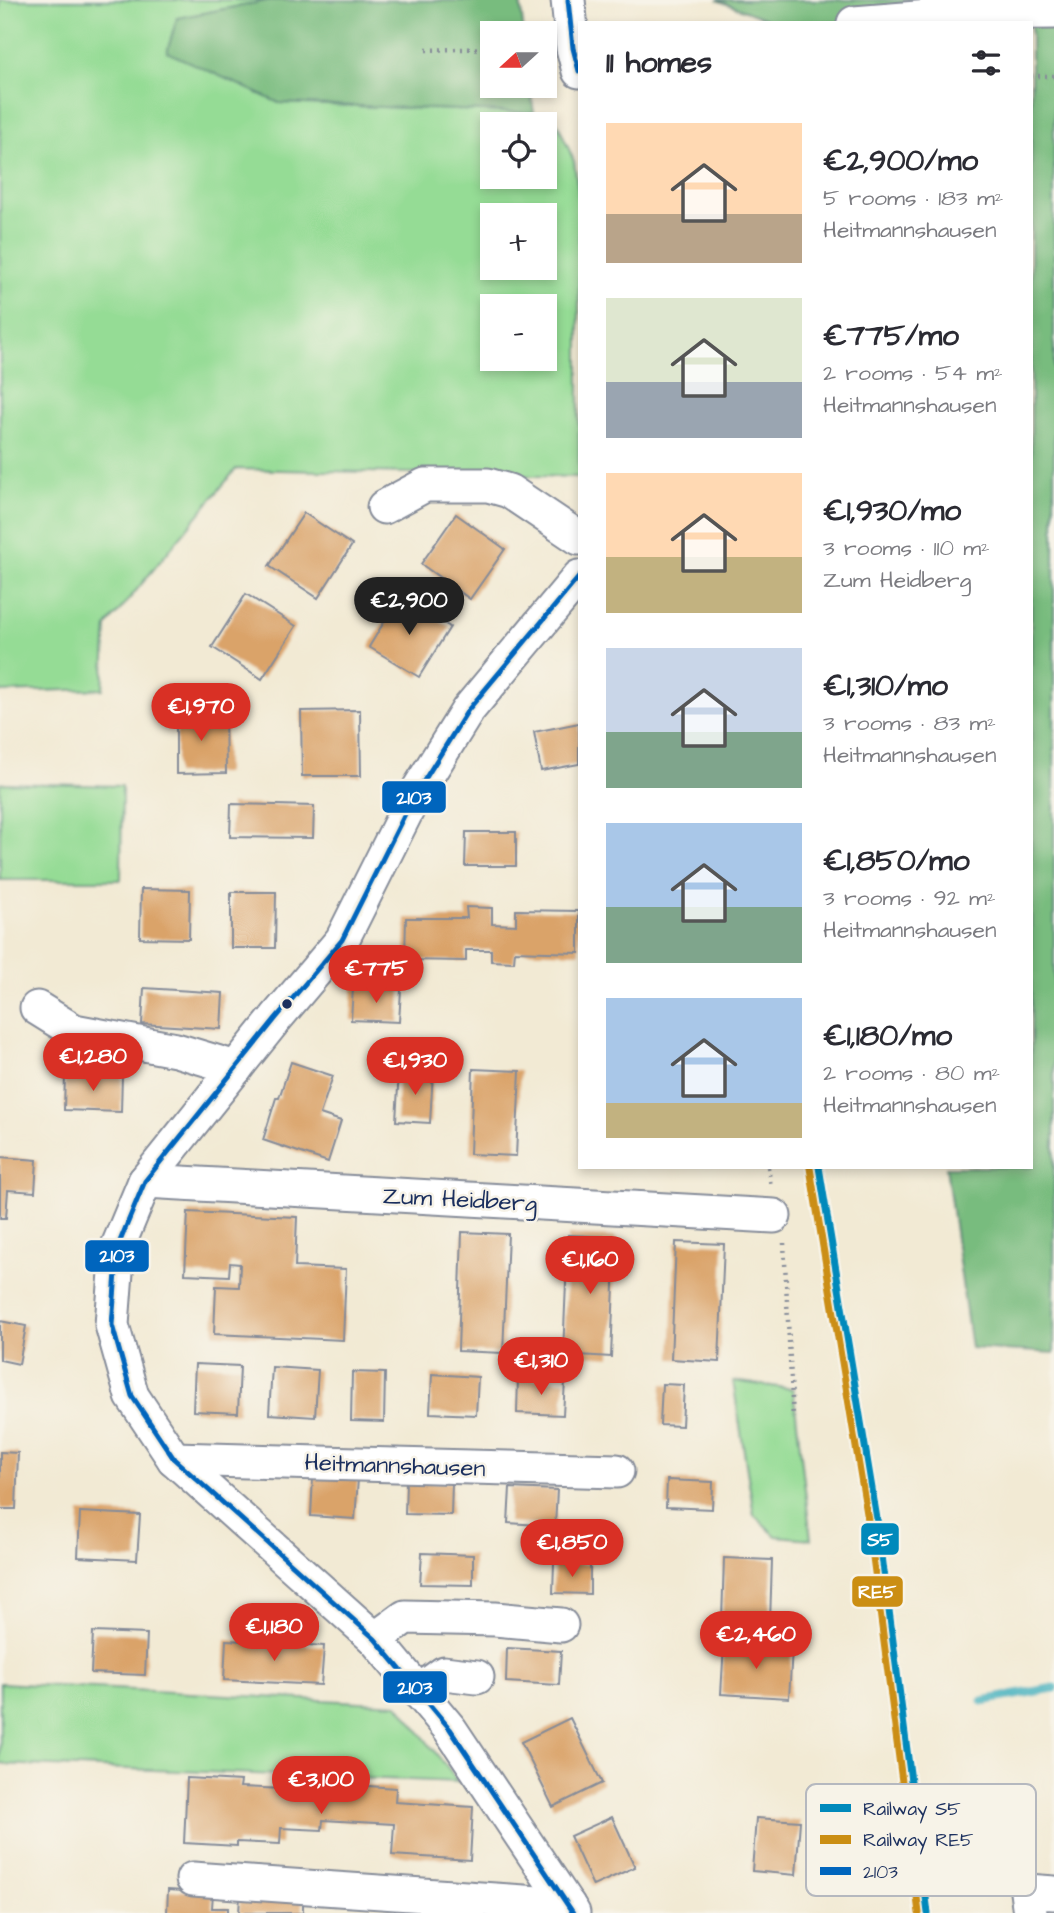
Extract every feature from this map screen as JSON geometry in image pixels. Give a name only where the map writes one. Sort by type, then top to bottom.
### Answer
[{"type":"street","points":[[568,0],[577,56]]},
{"type":"street","points":[[879,21],[980,13],[1054,12]]},
{"type":"street","points":[[384,507],[425,485],[488,485],[509,491],[578,537]]},
{"type":"street","points":[[570,1909],[450,1729],[375,1639],[174,1459],[132,1396],[112,1325],[118,1246],[145,1181],[342,940],[412,800],[468,710],[578,578]]},
{"type":"street","points":[[37,1008],[74,1031],[176,1050],[236,1068]]},
{"type":"street","name":"Zum Heidberg","points":[[145,1181],[774,1216]]},
{"type":"street","name":"Heitmannshausen","points":[[174,1459],[617,1471]]},
{"type":"street","points":[[375,1639],[405,1617],[495,1619],[561,1625]]},
{"type":"street","points":[[418,1692],[444,1673],[477,1677]]},
{"type":"street","points":[[193,1879],[570,1909]]},
{"type":"path","points":[[426,51],[480,49]]},
{"type":"path","points":[[1033,76],[1054,76]]},
{"type":"path","points":[[774,1216],[784,1244],[793,1418]]},
{"type":"green space","points":[[0,0],[271,0],[177,18],[279,103],[508,112],[480,112],[480,189],[557,189],[558,124],[574,161],[578,190],[578,477],[236,469],[107,626],[103,689],[0,692]]},
{"type":"green space","points":[[271,0],[520,1],[522,21],[480,21],[480,98],[532,98],[534,112],[279,103],[167,52],[177,18]]},
{"type":"green space","points":[[717,0],[1054,0],[1054,1353],[971,1348],[946,1169],[1033,1169],[1033,21],[766,19]]},
{"type":"green space","points":[[0,783],[122,786],[121,880],[0,880]]},
{"type":"green space","points":[[733,1381],[793,1389],[811,1539],[776,1536],[754,1515]]},
{"type":"green space","points":[[0,1683],[398,1704],[458,1782],[0,1764]]},
{"type":"building","points":[[304,513],[352,545],[318,598],[269,566]]},
{"type":"building","points":[[456,514],[505,549],[470,599],[421,564]]},
{"type":"building","points":[[246,594],[296,626],[262,679],[212,647]]},
{"type":"building","points":[[400,596],[450,627],[419,677],[369,647]]},
{"type":"building","points":[[360,710],[361,776],[302,776],[301,711]]},
{"type":"building","points":[[225,711],[226,773],[176,774],[176,712]]},
{"type":"building","points":[[578,723],[578,764],[541,771],[534,732]]},
{"type":"building","points":[[231,804],[314,806],[313,838],[230,837]]},
{"type":"building","points":[[466,832],[516,832],[516,866],[465,866]]},
{"type":"building","points":[[141,889],[190,890],[189,939],[140,938]]},
{"type":"building","points":[[231,892],[276,892],[275,948],[231,948]]},
{"type":"building","points":[[466,907],[492,908],[492,924],[516,925],[516,910],[578,911],[578,953],[515,951],[514,962],[491,961],[491,950],[466,950],[466,961],[405,960],[406,918],[467,918]]},
{"type":"building","points":[[144,988],[223,993],[221,1029],[142,1024]]},
{"type":"building","points":[[353,988],[401,990],[399,1022],[351,1020]]},
{"type":"building","points":[[291,1062],[333,1076],[320,1114],[341,1121],[328,1162],[263,1140]]},
{"type":"building","points":[[473,1069],[520,1071],[516,1156],[470,1154]]},
{"type":"building","points":[[399,1070],[433,1072],[430,1123],[396,1121]]},
{"type":"building","points":[[65,1074],[122,1075],[121,1112],[64,1110]]},
{"type":"building","points":[[0,1157],[37,1160],[35,1192],[8,1190],[6,1218],[0,1218]]},
{"type":"building","points":[[188,1212],[297,1217],[295,1267],[346,1269],[343,1340],[214,1334],[216,1286],[239,1287],[240,1264],[230,1263],[229,1276],[185,1274]]},
{"type":"building","points":[[462,1232],[508,1234],[503,1353],[458,1351]]},
{"type":"building","points":[[568,1235],[616,1237],[611,1357],[563,1354]]},
{"type":"building","points":[[676,1242],[724,1244],[719,1362],[671,1359]]},
{"type":"building","points":[[0,1321],[26,1326],[19,1364],[0,1360]]},
{"type":"building","points":[[195,1364],[240,1366],[238,1413],[193,1411]]},
{"type":"building","points":[[272,1367],[318,1370],[315,1417],[269,1414]]},
{"type":"building","points":[[352,1372],[385,1373],[384,1422],[351,1421]]},
{"type":"building","points":[[432,1374],[478,1377],[476,1415],[430,1413]]},
{"type":"building","points":[[518,1378],[565,1381],[563,1415],[517,1413]]},
{"type":"building","points":[[662,1384],[684,1385],[682,1426],[660,1425]]},
{"type":"building","points":[[0,1452],[18,1453],[16,1509],[0,1509]]},
{"type":"building","points":[[313,1477],[358,1479],[355,1519],[311,1516]]},
{"type":"building","points":[[667,1480],[713,1482],[712,1509],[666,1507]]},
{"type":"building","points":[[406,1482],[452,1482],[451,1515],[405,1514]]},
{"type":"building","points":[[510,1488],[557,1490],[555,1526],[508,1523]]},
{"type":"building","points":[[80,1512],[140,1515],[137,1560],[78,1557]]},
{"type":"building","points":[[422,1553],[473,1555],[473,1585],[420,1584]]},
{"type":"building","points":[[724,1558],[772,1560],[770,1622],[722,1620]]},
{"type":"building","points":[[554,1563],[590,1564],[590,1594],[553,1593]]},
{"type":"building","points":[[93,1632],[147,1634],[145,1675],[91,1673]]},
{"type":"building","points":[[226,1640],[324,1646],[321,1685],[224,1680]]},
{"type":"building","points":[[724,1645],[792,1649],[789,1698],[721,1694]]},
{"type":"building","points":[[507,1648],[561,1651],[559,1685],[506,1682]]},
{"type":"building","points":[[570,1718],[602,1783],[553,1807],[521,1742]]},
{"type":"building","points":[[187,1778],[241,1781],[240,1787],[283,1789],[284,1784],[325,1786],[325,1783],[396,1788],[395,1802],[473,1807],[470,1860],[392,1855],[394,1824],[323,1820],[322,1830],[281,1828],[280,1844],[237,1842],[237,1846],[184,1843]]},
{"type":"building","points":[[612,1817],[635,1867],[593,1886],[570,1836]]},
{"type":"building","points":[[756,1818],[800,1821],[796,1875],[752,1871]]},
{"type":"building","points":[[168,1890],[213,1893],[212,1908],[228,1908],[228,1913],[167,1913]]},
{"type":"building","points":[[240,1896],[303,1900],[303,1913],[239,1913]]},
{"type":"waterway","points":[[982,1701],[1054,1688]]},
{"type":"rail line","name":"RE5","points":[[810,1169],[869,1526],[902,1784]]},
{"type":"rail line","name":"S5","points":[[819,1169],[878,1525],[911,1784]]},
{"type":"rail line","name":"RE5","points":[[917,1896],[919,1913]]},
{"type":"rail line","name":"S5","points":[[926,1896],[928,1913]]},
{"type":"transit line","name":"2103","points":[[568,0],[573,48],[578,67]]},
{"type":"transit line","name":"2103","points":[[573,1913],[450,1729],[375,1639],[174,1459],[132,1396],[112,1325],[118,1246],[145,1181],[342,940],[412,800],[468,710],[578,578]]}]
